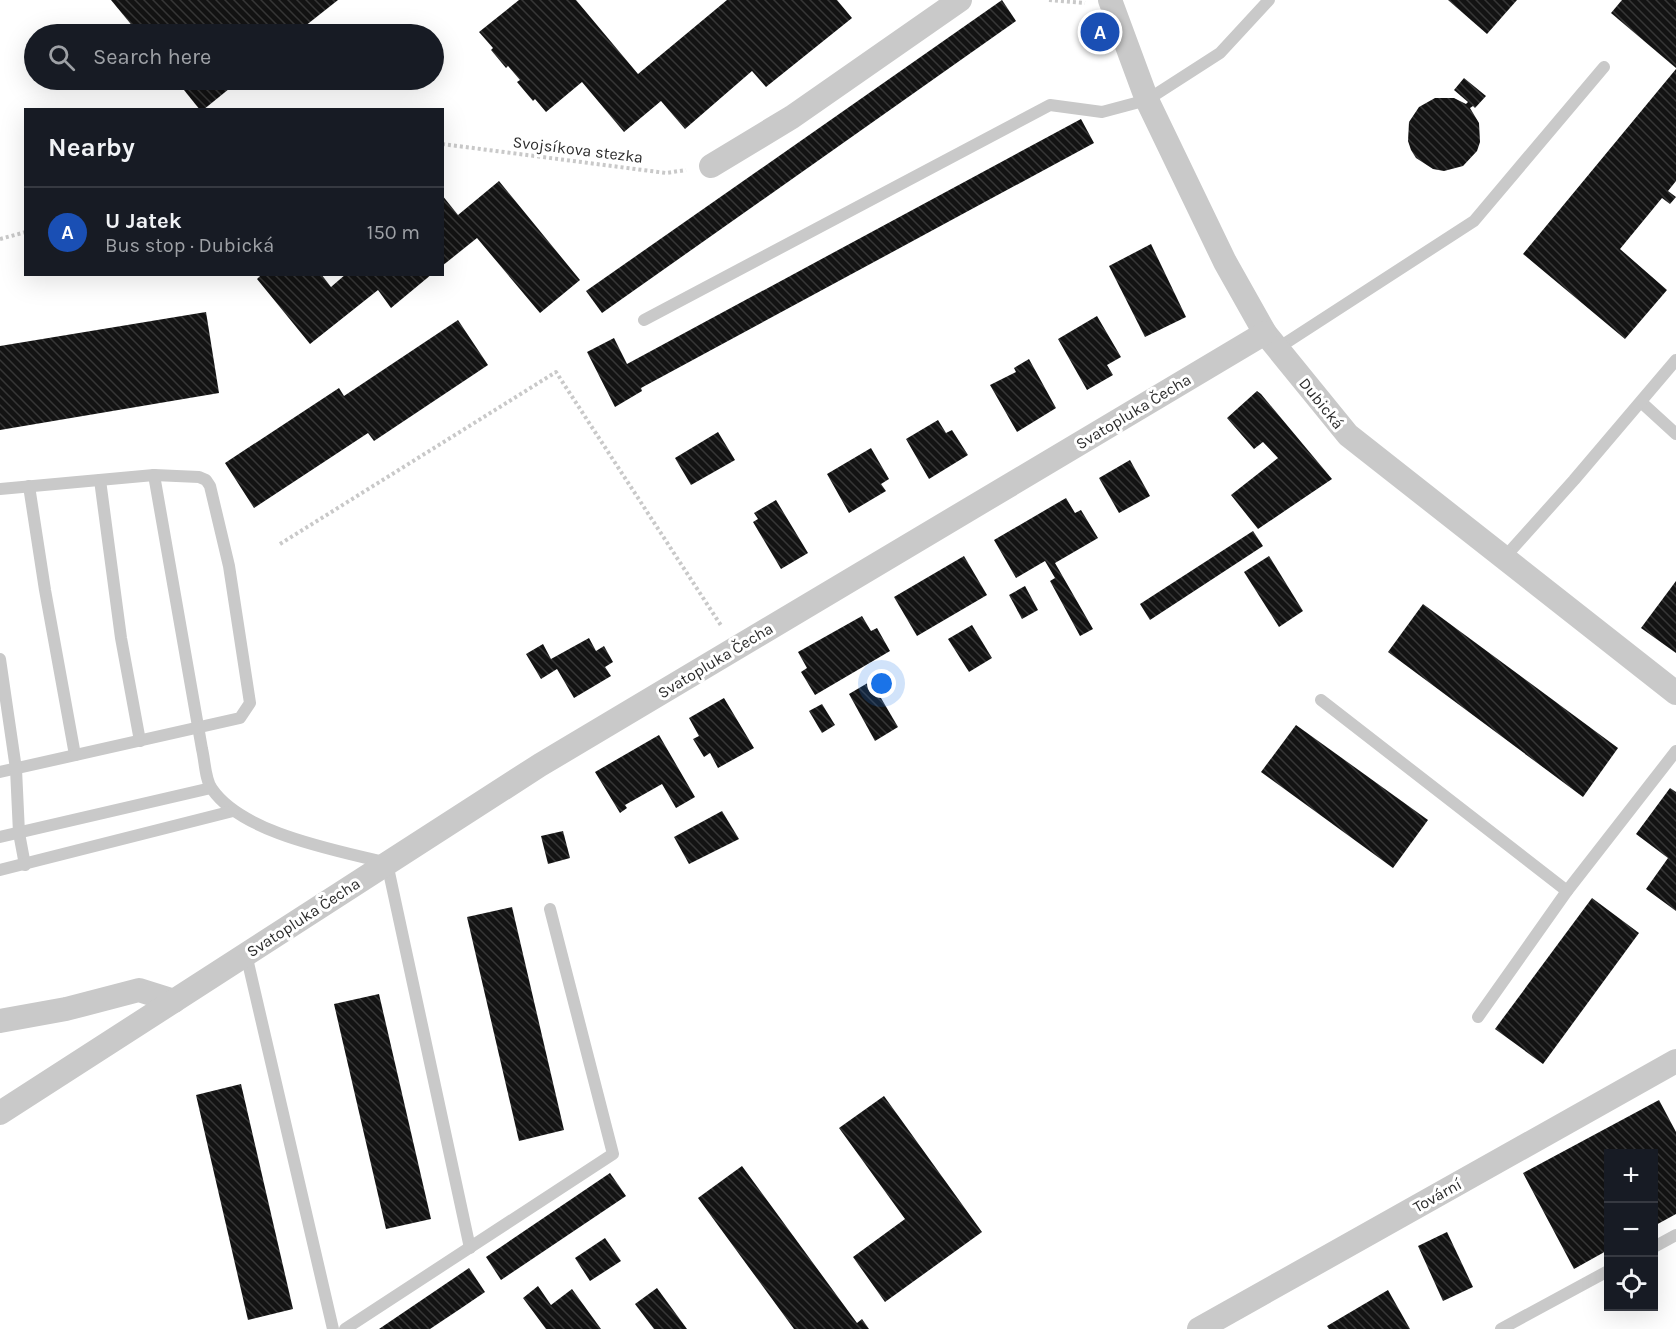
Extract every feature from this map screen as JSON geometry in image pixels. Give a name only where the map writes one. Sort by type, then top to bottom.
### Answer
[{"type":"street","points":[[711,166],[792,117],[960,0]]},
{"type":"street","name":"Dubická","points":[[1111,3],[1146,100],[1225,262],[1271,340],[1348,435],[1676,693]]},
{"type":"street","name":"Svatopluka Čecha","points":[[0,1113],[540,765],[736,648],[1271,340]]},
{"type":"street","points":[[0,1022],[66,1009],[138,990],[174,1001]]},
{"type":"street","name":"Tovární","points":[[1199,1329],[1676,1061]]},
{"type":"lane","points":[[644,320],[1050,105],[1102,112],[1146,100],[1220,53],[1269,0]]},
{"type":"lane","points":[[1271,340],[1474,221],[1604,67]]},
{"type":"lane","points":[[1504,558],[1676,360]]},
{"type":"lane","points":[[1641,402],[1676,434]]},
{"type":"lane","points":[[154,475],[211,788],[233,811],[261,826],[387,863],[470,1248]]},
{"type":"lane","points":[[0,489],[154,475],[199,477],[206,480],[210,486],[229,567],[250,703],[240,718],[0,772]]},
{"type":"lane","points":[[100,480],[121,638],[140,741]]},
{"type":"lane","points":[[29,486],[75,755]]},
{"type":"lane","points":[[0,659],[16,769],[19,833],[25,865]]},
{"type":"lane","points":[[1321,700],[1567,891]]},
{"type":"lane","points":[[1478,1017],[1567,891],[1676,751]]},
{"type":"lane","points":[[0,837],[211,788]]},
{"type":"lane","points":[[0,870],[233,811]]},
{"type":"lane","points":[[345,1329],[613,1154],[550,909]]},
{"type":"lane","points":[[246,954],[333,1329]]},
{"type":"lane","points":[[1658,1244],[1676,1235]]},
{"type":"lane","points":[[1501,1329],[1604,1273]]},
{"type":"path","points":[[1049,0],[1111,3]]},
{"type":"path","name":"Svojsíkova stezka","points":[[444,144],[666,172],[711,166]]},
{"type":"path","points":[[0,239],[24,233]]},
{"type":"path","points":[[280,544],[556,372],[736,648]]},
{"type":"building","points":[[111,0],[338,0],[308,24],[131,24]]},
{"type":"building","points":[[519,0],[576,0],[638,74],[727,0],[837,0],[852,18],[766,87],[752,71],[685,129],[661,101],[624,132],[582,82],[546,112],[535,99],[533,101],[517,82],[520,80],[491,50],[493,48],[479,32]]},
{"type":"building","points":[[1002,0],[1016,21],[602,313],[586,291]]},
{"type":"building","points":[[1448,0],[1517,0],[1487,34]]},
{"type":"building","points":[[1622,0],[1676,0],[1676,68],[1611,13]]},
{"type":"building","points":[[1676,69],[1676,181],[1668,191],[1676,197],[1670,204],[1662,198],[1620,249],[1667,290],[1625,339],[1523,254]]},
{"type":"building","points":[[1464,78],[1486,96],[1475,108],[1473,106],[1470,108],[1479,123],[1480,142],[1477,151],[1463,166],[1444,171],[1433,169],[1416,158],[1411,150],[1408,141],[1409,122],[1419,107],[1435,98],[1454,98],[1466,104],[1468,102],[1454,90]]},
{"type":"building","points":[[184,90],[228,90],[205,108],[198,108]]},
{"type":"building","points":[[1081,119],[1094,143],[641,388],[642,391],[615,407],[587,352],[614,338],[627,364]]},
{"type":"building","points":[[499,181],[580,280],[540,313],[477,238],[444,264],[444,198],[458,215]]},
{"type":"building","points":[[1151,244],[1186,317],[1145,337],[1109,266]]},
{"type":"building","points":[[260,276],[323,276],[331,287],[344,276],[430,276],[391,308],[378,290],[310,344],[257,279]]},
{"type":"building","points":[[206,312],[219,393],[0,430],[0,346]]},
{"type":"building","points":[[1097,316],[1121,357],[1107,365],[1113,375],[1087,390],[1058,339]]},
{"type":"building","points":[[458,320],[488,365],[374,441],[368,433],[254,508],[225,463],[339,388],[344,396]]},
{"type":"building","points":[[1029,359],[1056,408],[1017,432],[990,385],[1016,372],[1014,368]]},
{"type":"building","points":[[1257,391],[1332,479],[1258,529],[1231,495],[1278,458],[1263,442],[1254,449],[1227,418]]},
{"type":"building","points":[[938,420],[946,433],[952,430],[968,455],[929,479],[906,439]]},
{"type":"building","points":[[718,432],[735,460],[691,485],[675,458]]},
{"type":"building","points":[[871,448],[889,479],[881,484],[886,491],[849,513],[827,474]]},
{"type":"building","points":[[1130,460],[1150,496],[1119,513],[1099,478]]},
{"type":"building","points":[[1066,498],[1075,513],[1081,510],[1098,538],[1055,563],[1093,629],[1080,636],[1050,581],[1055,578],[1045,561],[1016,578],[994,540]]},
{"type":"building","points":[[776,500],[808,553],[781,569],[753,522],[758,519],[754,513]]},
{"type":"building","points":[[1253,531],[1263,546],[1150,620],[1140,604]]},
{"type":"building","points":[[964,556],[987,595],[917,636],[894,597]]},
{"type":"building","points":[[1269,556],[1303,611],[1279,627],[1244,572]]},
{"type":"building","points":[[1676,581],[1676,653],[1641,628]]},
{"type":"building","points":[[1025,586],[1038,610],[1022,619],[1009,595]]},
{"type":"building","points":[[1423,604],[1618,748],[1583,797],[1388,652]]},
{"type":"building","points":[[862,616],[871,631],[877,628],[890,651],[815,695],[801,672],[807,668],[798,652]]},
{"type":"building","points":[[972,625],[992,658],[969,672],[948,639]]},
{"type":"building","points":[[589,638],[596,651],[604,646],[613,662],[605,667],[611,676],[574,698],[557,669],[541,679],[526,654],[543,644],[551,659]]},
{"type":"building","points":[[871,681],[898,727],[875,741],[849,694]]},
{"type":"building","points":[[724,698],[754,748],[718,768],[710,753],[704,757],[693,739],[699,736],[689,718]]},
{"type":"building","points":[[822,704],[835,725],[822,733],[809,711]]},
{"type":"building","points":[[1296,725],[1428,820],[1393,868],[1261,772]]},
{"type":"building","points":[[659,735],[695,797],[676,808],[662,784],[625,805],[627,808],[620,813],[595,772]]},
{"type":"building","points":[[1670,788],[1676,792],[1676,911],[1646,889],[1668,858],[1636,834]]},
{"type":"building","points":[[722,811],[739,839],[689,864],[674,837]]},
{"type":"building","points":[[563,831],[570,858],[548,864],[541,836]]},
{"type":"building","points":[[1592,898],[1639,933],[1543,1064],[1495,1029]]},
{"type":"building","points":[[512,907],[564,1130],[519,1141],[467,917]]},
{"type":"building","points":[[379,994],[431,1219],[386,1229],[334,1004]]},
{"type":"building","points":[[241,1084],[293,1309],[248,1320],[196,1095]]},
{"type":"building","points":[[884,1096],[982,1232],[885,1302],[853,1257],[905,1219],[839,1128]]},
{"type":"building","points":[[1659,1100],[1676,1132],[1676,1214],[1658,1224],[1658,1149],[1604,1149],[1604,1252],[1574,1269],[1523,1173]]},
{"type":"building","points":[[742,1166],[857,1323],[862,1319],[869,1329],[794,1329],[698,1198]]},
{"type":"building","points":[[610,1173],[626,1196],[501,1280],[486,1257]]},
{"type":"building","points":[[1447,1232],[1473,1287],[1443,1301],[1418,1246]]},
{"type":"building","points":[[605,1238],[621,1261],[590,1281],[575,1258]]},
{"type":"building","points":[[469,1268],[485,1292],[460,1309],[430,1329],[379,1329]]},
{"type":"building","points":[[538,1286],[551,1305],[572,1289],[601,1329],[546,1329],[523,1298]]},
{"type":"building","points":[[657,1288],[687,1329],[654,1329],[635,1304]]},
{"type":"building","points":[[1388,1290],[1410,1329],[1329,1329],[1327,1326]]},
{"type":"place","name":"U Jatek","points":[[1100,32]]}]
